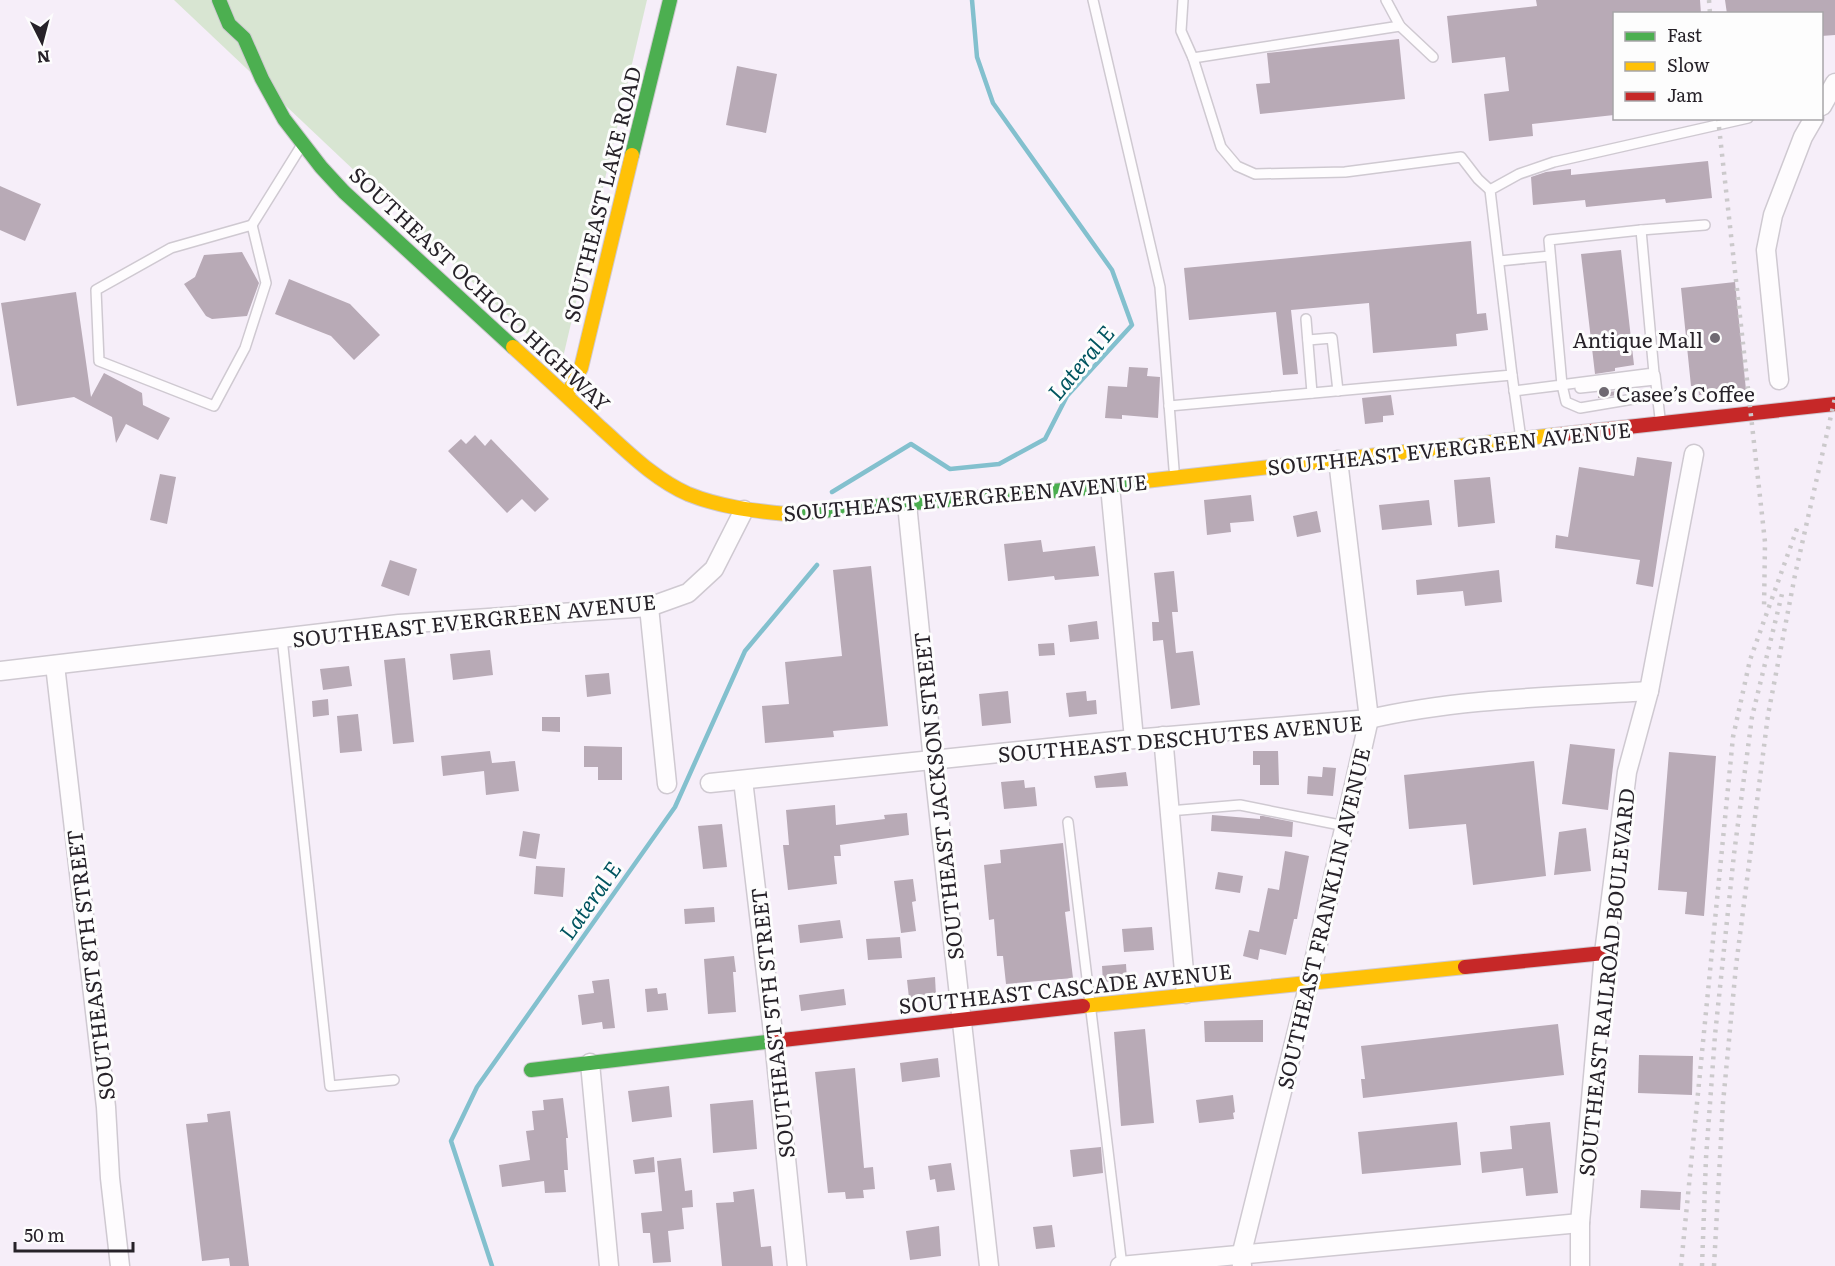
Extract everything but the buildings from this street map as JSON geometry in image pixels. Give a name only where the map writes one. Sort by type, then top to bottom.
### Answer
[{"type":"main road","name":"SOUTHEAST OCHOCO HIGHWAY","points":[[219,0],[229,24],[244,38],[280,111],[321,167],[344,192],[643,466],[674,487],[699,499],[744,510]]},
{"type":"main road","name":"SOUTHEAST LAKE ROAD","points":[[567,395],[581,368],[670,0]]},
{"type":"main road","points":[[244,38],[246,18]]},
{"type":"main road","name":"SOUTHEAST EVERGREEN AVENUE","points":[[744,510],[792,514],[1110,486],[1175,476],[1834,404]]},
{"type":"main road","name":"SOUTHEAST CASCADE AVENUE","points":[[531,1070],[1186,994],[1604,953]]},
{"type":"street","points":[[1823,103],[1835,83]]},
{"type":"street","points":[[1779,380],[1766,250],[1773,215],[1803,137],[1813,120]]},
{"type":"street","name":"SOUTHEAST RAILROAD BOULEVARD","points":[[1580,1266],[1580,1223],[1604,953],[1627,772],[1650,691],[1694,454]]},
{"type":"street","name":"SOUTHEAST FRANKLIN AVENUE","points":[[1241,1261],[1309,983],[1369,719],[1338,460]]},
{"type":"street","points":[[1110,486],[1134,739]]},
{"type":"street","name":"SOUTHEAST JACKSON STREET","points":[[907,504],[989,1266]]},
{"type":"street","name":"SOUTHEAST EVERGREEN AVENUE","points":[[0,671],[399,624],[649,607],[688,593],[714,569],[744,510]]},
{"type":"street","points":[[649,607],[667,784]]},
{"type":"street","name":"SOUTHEAST 8TH STREET","points":[[55,665],[106,1107],[110,1178],[120,1266]]},
{"type":"street","name":"SOUTHEAST DESCHUTES AVENUE","points":[[710,783],[1163,736],[1369,719],[1396,713],[1484,702],[1650,691]]},
{"type":"street","points":[[1163,736],[1186,994]]},
{"type":"street","name":"SOUTHEAST 5TH STREET","points":[[743,780],[774,1041],[797,1266]]},
{"type":"street","points":[[590,1063],[609,1266]]},
{"type":"street","points":[[1121,1266],[1241,1261],[1580,1223]]},
{"type":"lane","points":[[1093,0],[1160,287],[1175,476]]},
{"type":"lane","points":[[1182,0],[1181,31],[1193,58],[1221,147],[1237,166],[1255,174],[1345,172],[1461,157],[1490,190],[1521,439]]},
{"type":"lane","points":[[1386,0],[1400,26],[1433,57]]},
{"type":"lane","points":[[1193,58],[1400,26]]},
{"type":"lane","points":[[1490,190],[1519,174],[1554,162],[1739,120]]},
{"type":"lane","points":[[252,225],[266,284],[245,348],[214,406],[99,361],[96,290],[171,248],[252,225],[303,144]]},
{"type":"lane","points":[[1657,395],[1580,408],[1566,402],[1562,388],[1549,240],[1705,225]]},
{"type":"lane","points":[[1641,230],[1660,423]]},
{"type":"lane","points":[[1499,261],[1550,256]]},
{"type":"lane","points":[[1306,320],[1312,393]]},
{"type":"lane","points":[[1308,340],[1332,338],[1338,391]]},
{"type":"lane","points":[[1169,406],[1512,375]]},
{"type":"lane","points":[[1514,391],[1562,388],[1655,376]]},
{"type":"lane","points":[[282,638],[330,1086],[394,1080]]},
{"type":"lane","points":[[1169,811],[1240,805],[1344,826]]},
{"type":"lane","points":[[1068,822],[1121,1266]]},
{"type":"green space","points":[[174,0],[647,0],[561,366]]},
{"type":"waterway","name":"Lateral E","points":[[832,492],[911,444],[950,469],[999,464],[1045,439],[1067,396],[1132,325],[1112,270],[993,103],[977,57],[972,0]]},
{"type":"waterway","name":"Lateral E","points":[[492,1266],[451,1141],[477,1087],[675,807],[745,651],[817,565]]},
{"type":"railway","points":[[1709,0],[1710,12]]},
{"type":"railway","points":[[1718,120],[1765,542],[1764,610]]},
{"type":"railway","points":[[1714,1266],[1723,1103],[1736,966],[1768,715],[1795,575],[1835,398]]},
{"type":"railway","points":[[1681,1266],[1733,737],[1750,660],[1799,523]]},
{"type":"railway","points":[[1702,1266],[1706,1158],[1715,1035],[1734,854],[1752,717],[1782,594]]},
{"type":"traffic: fast","points":[[219,0],[229,24],[244,38],[262,79],[284,119],[321,167],[344,192],[513,347]]},
{"type":"traffic: fast","points":[[632,155],[670,0]]},
{"type":"traffic: fast","points":[[787,514],[1145,481]]},
{"type":"traffic: fast","points":[[531,1070],[774,1041]]},
{"type":"traffic: slow","points":[[567,395],[581,368],[632,155]]},
{"type":"traffic: slow","points":[[513,347],[631,455],[664,481],[688,494],[712,502],[750,510],[787,514]]},
{"type":"traffic: slow","points":[[1145,481],[1555,435]]},
{"type":"traffic: slow","points":[[1083,1006],[1465,967]]},
{"type":"traffic: jam","points":[[1555,435],[1835,404]]},
{"type":"traffic: jam","points":[[1465,967],[1604,953]]},
{"type":"traffic: jam","points":[[774,1041],[1083,1006]]},
{"type":"place","name":"Antique Mall","points":[[1715,338]]},
{"type":"place","name":"Casee’s Coffee","points":[[1604,392]]}]
